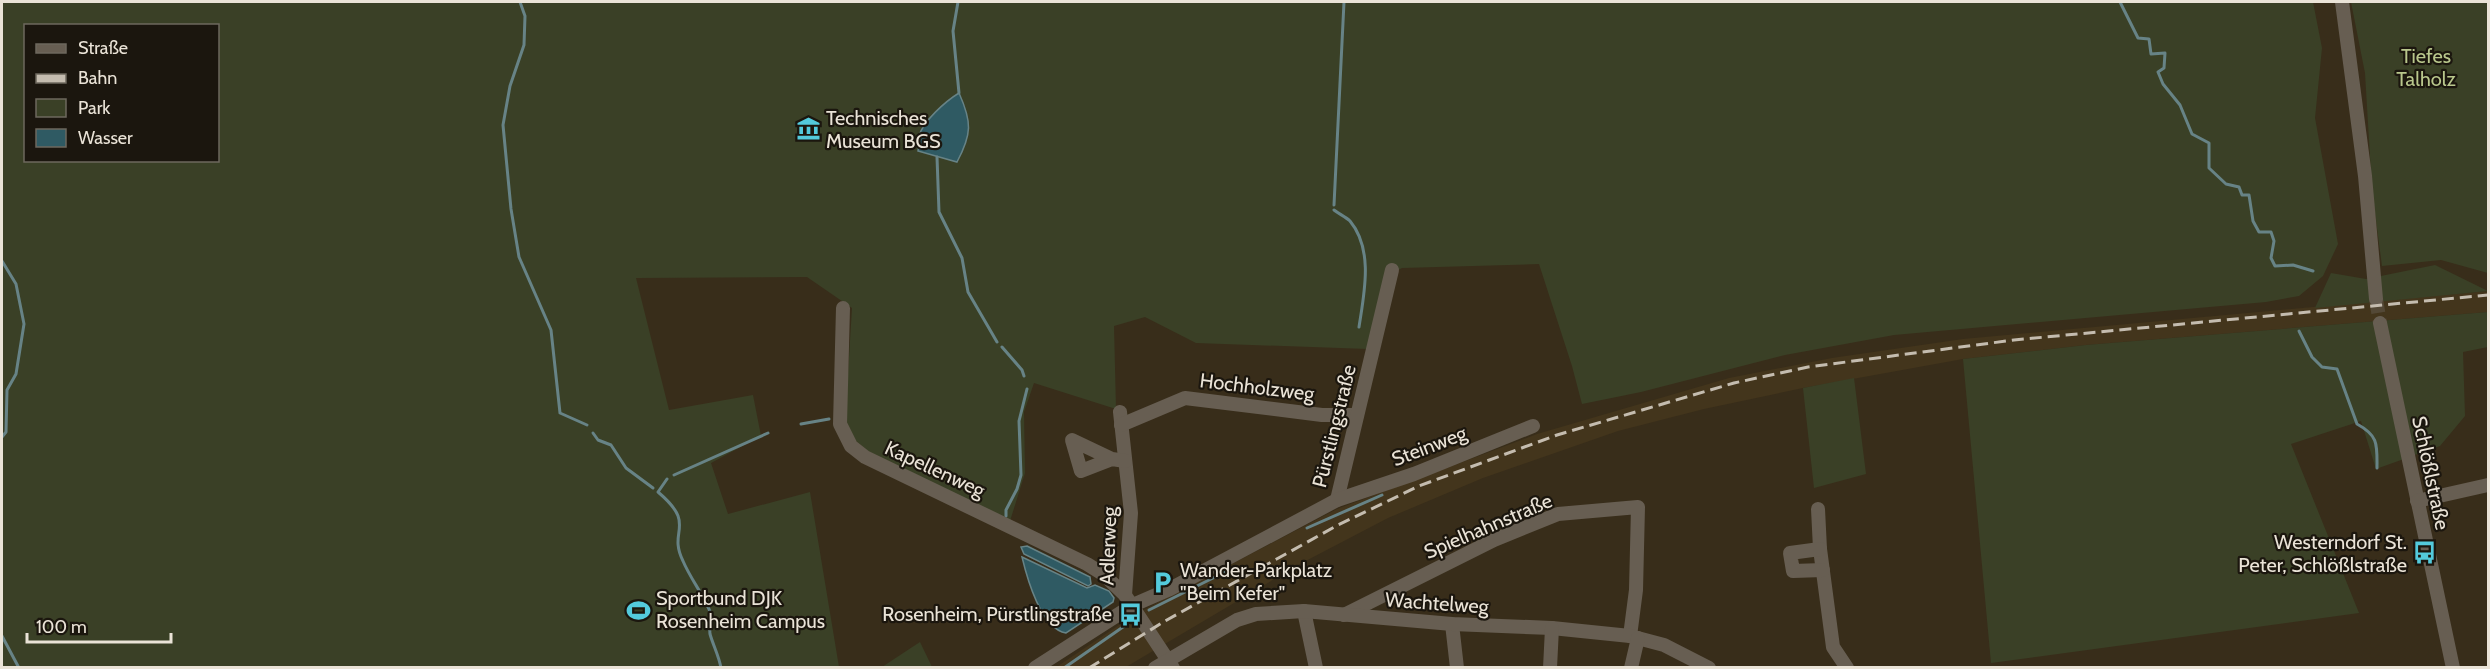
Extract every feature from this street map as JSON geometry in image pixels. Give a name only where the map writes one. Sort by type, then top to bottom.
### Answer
[{"type":"street","points":[[2343,2],[2365,176],[2376,299]]},
{"type":"street","name":"Pürstlingstraße","points":[[1035,668],[1129,600],[1170,589],[1337,500],[1392,270]]},
{"type":"street","name":"Kapellenweg","points":[[843,309],[840,424],[851,446],[865,458],[1065,552],[1103,574],[1129,600]]},
{"type":"street","name":"Schlößlstraße","points":[[2380,322],[2453,668]]},
{"type":"street","name":"Hochholzweg","points":[[1120,418],[1185,398],[1322,415],[1357,415]]},
{"type":"street","name":"Adlerweg","points":[[1120,418],[1118,460],[1131,513],[1129,600],[1170,664]]},
{"type":"street","name":"Steinweg","points":[[1337,500],[1414,474],[1533,426]]},
{"type":"street","points":[[2417,501],[2488,485]]},
{"type":"street","name":"Spielhahnstraße","points":[[1342,616],[1494,540],[1558,514],[1638,507],[1634,637]]},
{"type":"street","points":[[1818,509],[1822,570],[1833,647],[1847,668]]},
{"type":"street","points":[[1820,549],[1790,553],[1793,572],[1822,570]]},
{"type":"street","points":[[1304,611],[1316,668]]},
{"type":"street","name":"Wachtelweg","points":[[1155,668],[1170,664],[1238,620],[1256,614],[1304,611],[1452,624],[1552,628],[1634,637],[1664,645],[1709,668]]},
{"type":"street","points":[[1452,624],[1457,668]]},
{"type":"street","points":[[1550,668],[1552,628]]},
{"type":"street","points":[[1630,668],[1634,637]]},
{"type":"shaded area","points":[[2488,291],[2488,312],[2086,345],[1963,359],[1803,388],[1704,409],[1618,431],[1483,478],[1388,518],[1298,565],[1126,667],[1055,668],[1134,615],[1337,509],[1537,434],[1729,378],[1832,358],[1963,339]]},
{"type":"green space","points":[[2,2],[2313,2],[2322,48],[2315,118],[2338,244],[2323,276],[2299,296],[2266,302],[1894,335],[1785,355],[1641,392],[1582,404],[1539,264],[1402,268],[1385,277],[1368,349],[1196,343],[1145,317],[1114,326],[1116,409],[1034,383],[1024,412],[1025,473],[1010,521],[868,451],[856,441],[845,423],[852,308],[807,277],[636,278],[669,410],[753,395],[761,436],[711,463],[728,514],[810,492],[839,667],[2,667]]},
{"type":"green space","name":"Tiefes Talholz","points":[[2351,2],[2488,2],[2488,273],[2441,260],[2382,266],[2372,190],[2365,73]]},
{"type":"green space","points":[[2435,265],[2488,291],[2315,308],[2331,273],[2366,279]]},
{"type":"green space","points":[[2488,312],[2488,347],[2463,352],[2465,416],[2440,446],[2376,469],[2361,421],[2291,444],[2359,613],[1991,663],[1963,359],[2086,345]]},
{"type":"green space","points":[[1854,378],[1866,474],[1814,488],[1803,388]]},
{"type":"green space","points":[[920,642],[932,667],[882,667]]},
{"type":"water","points":[[959,93],[969,128],[957,162],[918,151],[919,136],[925,124],[942,106]]},
{"type":"water","points":[[1027,546],[1090,577],[1091,584],[1088,586],[1024,554],[1021,547]]},
{"type":"water","points":[[1022,557],[1087,588],[1095,585],[1109,591],[1114,598],[1113,602],[1066,633],[1057,629],[1042,613],[1036,601]]},
{"type":"waterway","points":[[520,2],[525,16],[524,45],[510,86],[503,125],[511,209],[519,257],[551,330],[560,413],[587,425]]},
{"type":"waterway","points":[[958,2],[953,31],[959,93]]},
{"type":"waterway","points":[[1334,205],[1344,2]]},
{"type":"waterway","points":[[2120,2],[2138,38],[2149,39],[2151,54],[2165,53],[2164,68],[2158,72],[2163,84],[2180,105],[2192,134],[2209,143],[2209,168],[2226,184],[2239,187],[2242,195],[2249,195],[2253,221],[2259,232],[2271,232],[2274,241],[2271,258],[2275,266],[2293,265],[2313,271]]},
{"type":"waterway","points":[[937,157],[939,212],[962,258],[968,292],[997,342]]},
{"type":"waterway","points":[[1334,210],[1350,221],[1362,245],[1365,259],[1365,287],[1359,327]]},
{"type":"waterway","points":[[2,261],[16,284],[24,324],[16,374],[7,390],[6,432],[2,437]]},
{"type":"waterway","points":[[2299,331],[2312,357],[2322,367],[2337,369],[2357,424],[2373,437],[2377,453],[2377,468]]},
{"type":"waterway","points":[[1002,347],[1022,370],[1024,376]]},
{"type":"waterway","points":[[1006,516],[1006,510],[1017,489],[1021,475],[1019,421],[1027,389]]},
{"type":"waterway","points":[[801,424],[829,419]]},
{"type":"waterway","points":[[593,433],[598,440],[611,445],[626,468],[653,488]]},
{"type":"waterway","points":[[674,475],[768,433]]},
{"type":"waterway","points":[[667,479],[658,492],[677,513],[680,527],[679,550],[711,614],[710,634],[721,668]]},
{"type":"waterway","points":[[1307,528],[1382,495]]},
{"type":"waterway","points":[[1149,610],[1233,568]]},
{"type":"waterway","points":[[1064,668],[1133,620]]},
{"type":"waterway","points":[[2,636],[19,668]]},
{"type":"tunnel","points":[[2376,299],[2380,323]]},
{"type":"railway","points":[[1089,668],[1165,621],[1338,525],[1419,486],[1557,435],[1734,383],[1808,367],[2014,340],[2488,295]]},
{"type":"place","name":"Technisches Museum BGS","points":[[808,129]]},
{"type":"place","name":"Westerndorf St. Peter, Schlößlstraße","points":[[2425,553]]},
{"type":"place","name":"Wander-Parkplatz \"Beim Kefer\"","points":[[1162,582]]},
{"type":"place","name":"Sportbund DJK Rosenheim Campus","points":[[638,610]]},
{"type":"place","name":"Rosenheim, Pürstlingstraße","points":[[1130,614]]}]
